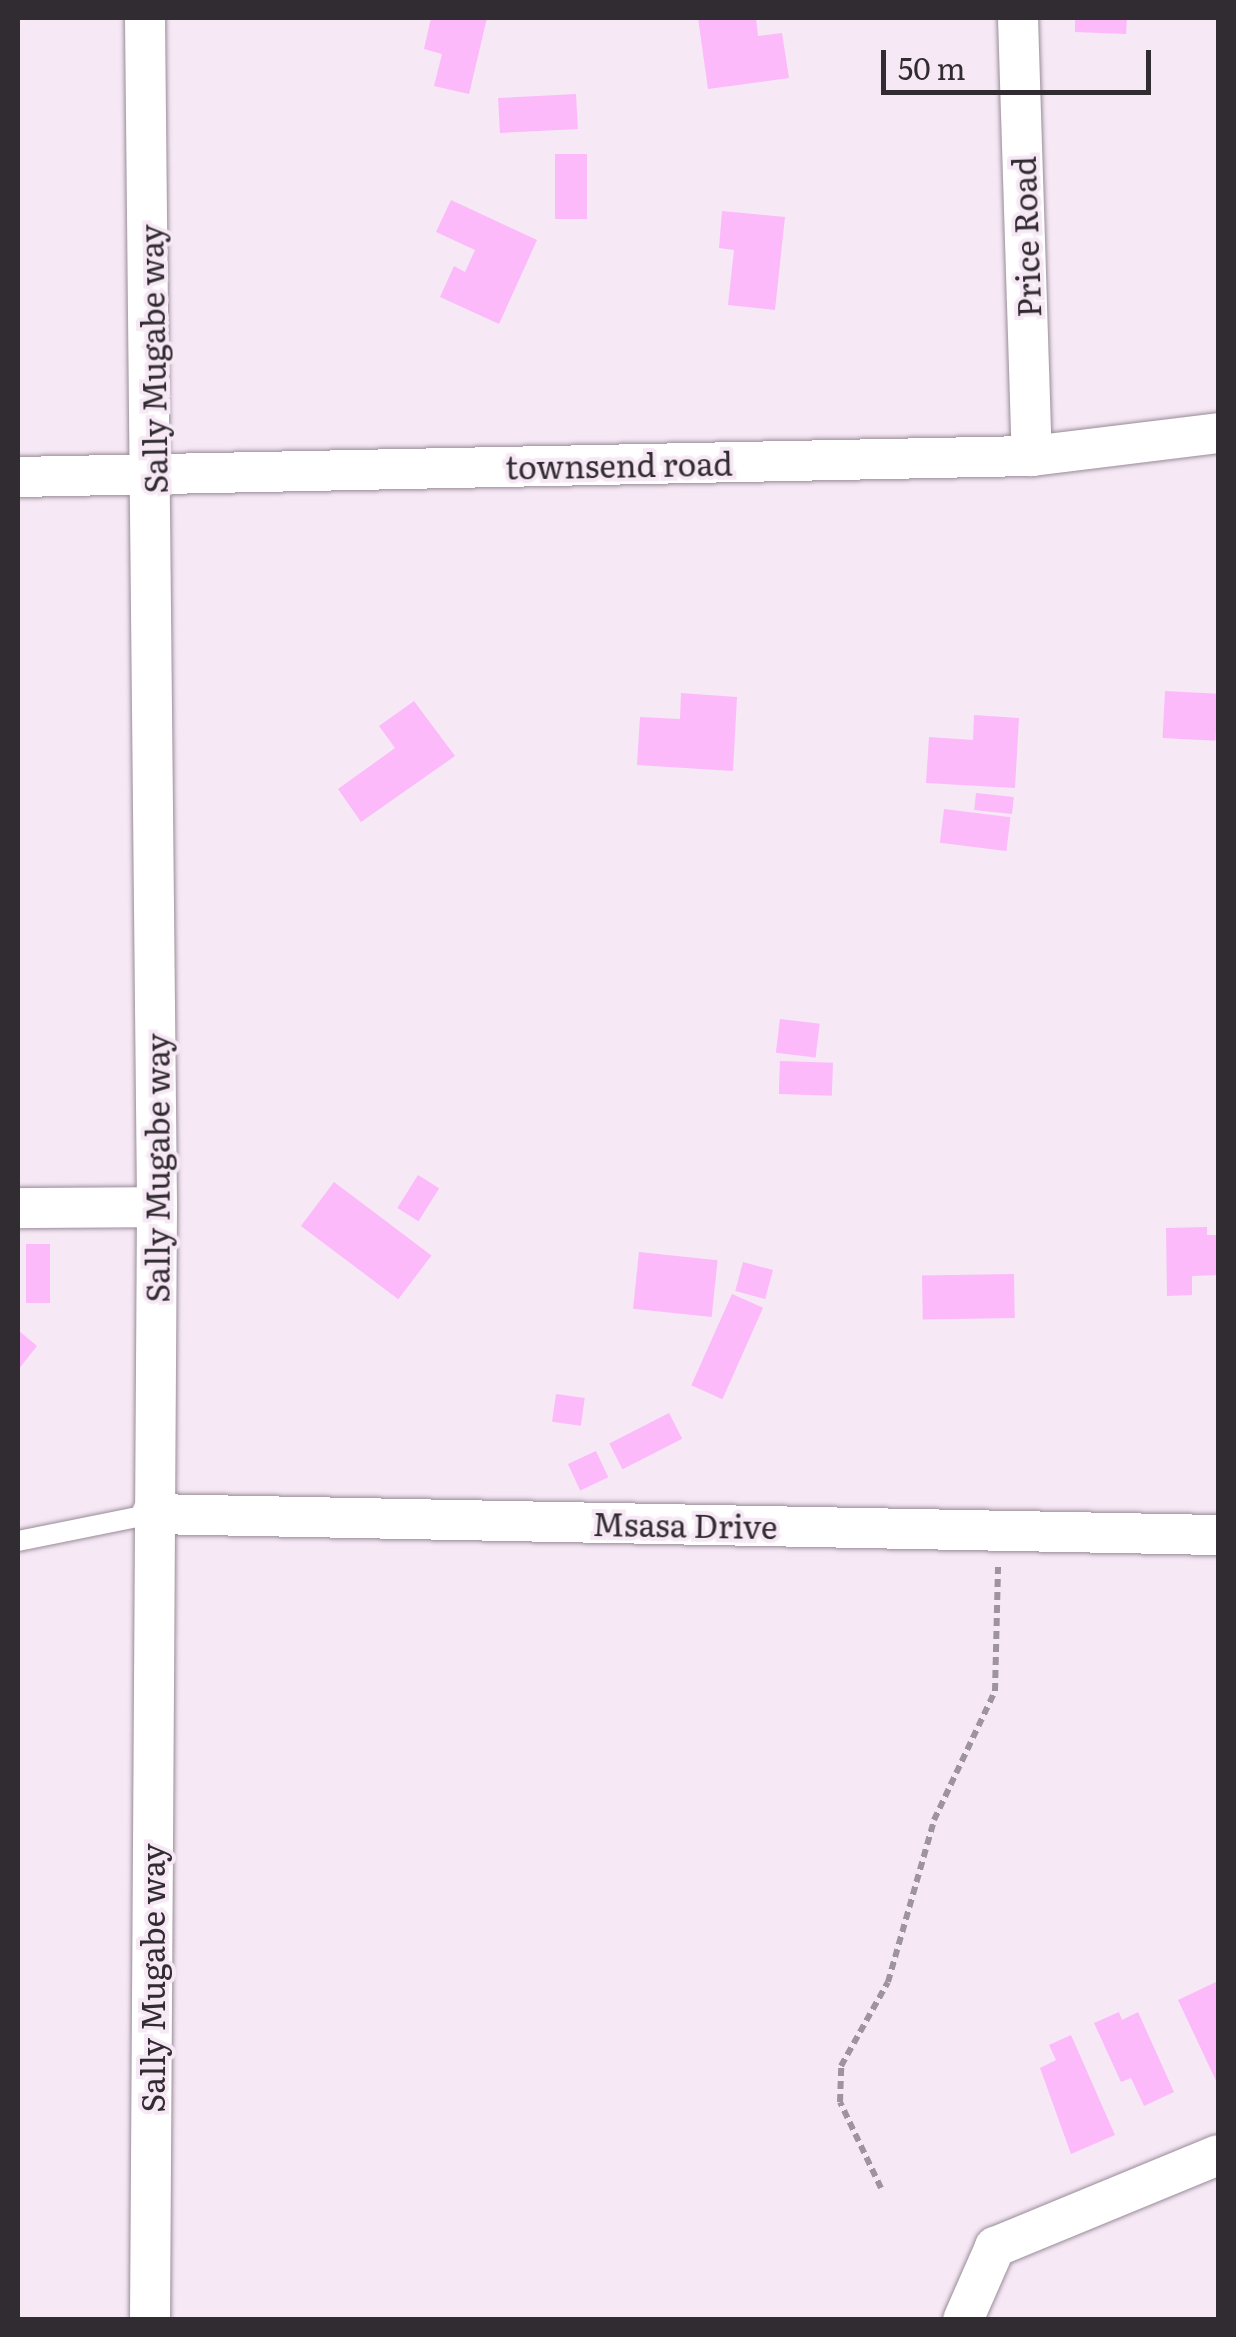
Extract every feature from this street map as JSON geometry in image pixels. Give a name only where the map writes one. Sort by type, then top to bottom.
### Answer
[{"type":"street","name":"Sally Mugabe way","points":[[145,18],[155,474],[157,1207],[152,1514],[150,2320]]},
{"type":"street","name":"Price Road","points":[[1018,18],[1032,456]]},
{"type":"street","name":"townsend road","points":[[18,477],[1032,456],[1218,433]]},
{"type":"street","points":[[18,1208],[157,1207]]},
{"type":"street","name":"Msasa Drive","points":[[152,1514],[1218,1535]]},
{"type":"street","points":[[963,2320],[995,2247],[1218,2155]]},
{"type":"lane","points":[[18,1541],[152,1514]]},
{"type":"path","points":[[882,2188],[840,2102],[841,2066],[888,1982],[934,1820],[994,1691],[999,1530]]},
{"type":"building","points":[[431,18],[487,18],[469,94],[434,86],[442,54],[424,49]]},
{"type":"building","points":[[698,18],[756,18],[758,36],[782,33],[789,78],[708,89]]},
{"type":"building","points":[[1075,18],[1127,18],[1126,34],[1075,32]]},
{"type":"building","points":[[576,94],[578,129],[500,133],[498,98]]},
{"type":"building","points":[[555,154],[587,154],[587,219],[555,219]]},
{"type":"building","points":[[451,200],[537,240],[499,324],[440,297],[454,266],[465,272],[475,250],[436,232]]},
{"type":"building","points":[[722,211],[785,217],[775,310],[728,305],[734,250],[719,248]]},
{"type":"building","points":[[1165,691],[1218,694],[1215,741],[1163,738]]},
{"type":"building","points":[[681,693],[737,697],[733,771],[637,765],[640,717],[680,719]]},
{"type":"building","points":[[414,701],[455,756],[361,822],[338,789],[395,748],[379,726]]},
{"type":"building","points":[[974,715],[1019,718],[1015,788],[926,783],[929,737],[973,740]]},
{"type":"building","points":[[976,793],[1014,797],[1012,814],[974,810]]},
{"type":"building","points":[[944,809],[1011,817],[1006,851],[940,843]]},
{"type":"building","points":[[780,1019],[820,1024],[816,1058],[776,1053]]},
{"type":"building","points":[[780,1061],[833,1063],[832,1096],[779,1094]]},
{"type":"building","points":[[418,1175],[439,1188],[419,1221],[397,1208]]},
{"type":"building","points":[[334,1182],[431,1255],[398,1299],[301,1226]]},
{"type":"building","points":[[1207,1227],[1207,1235],[1218,1235],[1218,1275],[1192,1276],[1192,1295],[1167,1296],[1166,1228]]},
{"type":"building","points":[[26,1244],[50,1244],[50,1303],[26,1303]]},
{"type":"building","points":[[639,1252],[718,1260],[712,1317],[633,1309]]},
{"type":"building","points":[[743,1262],[773,1270],[765,1299],[735,1291]]},
{"type":"building","points":[[1014,1274],[1015,1318],[923,1320],[922,1276]]},
{"type":"building","points":[[732,1294],[763,1308],[722,1399],[691,1385]]},
{"type":"building","points":[[18,1330],[37,1346],[18,1370]]},
{"type":"building","points":[[556,1394],[585,1398],[581,1426],[552,1422]]},
{"type":"building","points":[[669,1413],[682,1439],[622,1469],[609,1443]]},
{"type":"building","points":[[596,1451],[608,1477],[580,1490],[568,1464]]},
{"type":"building","points":[[1218,1969],[1218,2085],[1178,2000],[1216,1982]]},
{"type":"building","points":[[1119,2012],[1122,2020],[1138,2012],[1174,2092],[1144,2106],[1131,2078],[1121,2082],[1094,2023]]},
{"type":"building","points":[[1071,2035],[1115,2135],[1071,2154],[1040,2068],[1056,2060],[1049,2045]]}]
